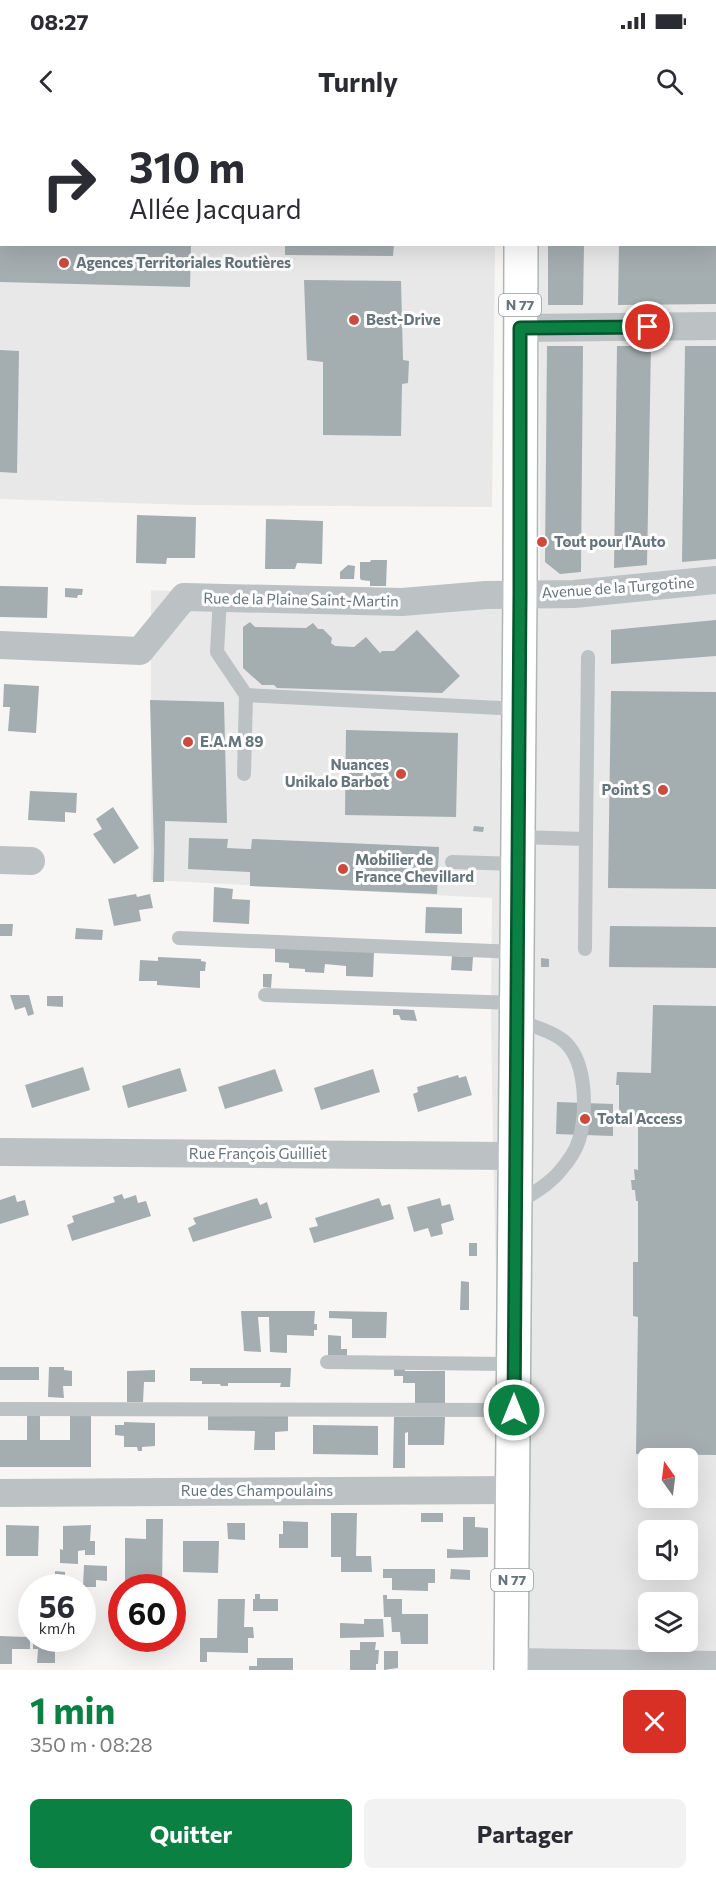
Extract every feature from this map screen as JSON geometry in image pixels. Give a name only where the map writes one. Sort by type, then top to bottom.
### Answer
[{"type":"main road","name":"N 77","points":[[511,1666],[521,246]]},
{"type":"street","points":[[520,328],[716,326]]},
{"type":"street","name":"Avenue de la Turgotine","points":[[520,594],[574,594],[716,580]]},
{"type":"street","name":"Rue de la Plaine Saint-Martin","points":[[0,645],[140,651],[184,597],[402,602],[520,594]]},
{"type":"street","points":[[0,860],[31,861]]},
{"type":"street","name":"Rue François Guilliet","points":[[0,1152],[515,1156]]},
{"type":"street","name":"Rue des Champoulains","points":[[0,1493],[513,1490]]},
{"type":"street","points":[[511,1666],[716,1665]]},
{"type":"lane","points":[[220,598],[217,652],[246,695],[244,774]]},
{"type":"lane","points":[[585,949],[588,657]]},
{"type":"lane","points":[[246,695],[519,709]]},
{"type":"lane","points":[[452,862],[586,839]]},
{"type":"lane","points":[[179,939],[517,952]]},
{"type":"lane","points":[[265,995],[516,1012],[566,1043],[579,1062],[583,1087],[583,1112],[579,1140],[560,1172],[515,1205]]},
{"type":"lane","points":[[327,1362],[514,1364]]},
{"type":"lane","points":[[0,1409],[514,1410]]},
{"type":"shaded area","points":[[0,246],[495,246],[492,507],[192,505],[0,499]]},
{"type":"shaded area","points":[[539,246],[716,246],[716,1670],[499,1670],[503,1577],[493,1145],[492,898],[151,880],[151,590],[540,609]]},
{"type":"building","name":"Agences Territoriales Routières","points":[[0,246],[191,246],[190,287],[0,282]]},
{"type":"building","points":[[285,246],[394,246],[393,256],[285,255]]},
{"type":"building","points":[[548,246],[584,246],[583,305],[548,305]]},
{"type":"building","points":[[619,246],[716,246],[716,304],[618,305]]},
{"type":"building","name":"Best-Drive","points":[[304,280],[401,281],[403,360],[409,361],[408,383],[402,384],[401,436],[323,435],[323,362],[307,360]]},
{"type":"building","points":[[547,346],[583,346],[581,572],[560,574],[545,562]]},
{"type":"building","points":[[617,346],[651,346],[647,565],[614,568]]},
{"type":"building","points":[[685,346],[716,346],[716,559],[682,562]]},
{"type":"building","points":[[0,350],[19,351],[17,473],[0,472]]},
{"type":"building","points":[[137,515],[196,517],[195,558],[167,558],[166,564],[136,563]]},
{"type":"building","points":[[266,519],[323,521],[322,564],[297,563],[295,569],[265,569]]},
{"type":"building","points":[[387,560],[386,586],[370,586],[370,581],[361,580],[360,562]]},
{"type":"building","points":[[348,565],[355,566],[354,579],[340,579],[340,572]]},
{"type":"building","points":[[0,586],[48,587],[47,618],[0,617]]},
{"type":"building","points":[[65,588],[83,589],[82,595],[78,595],[77,598],[65,597]]},
{"type":"building","points":[[716,620],[716,656],[611,664],[611,630]]},
{"type":"building","points":[[250,622],[255,627],[306,628],[313,623],[332,638],[331,643],[335,646],[354,647],[366,637],[380,653],[394,651],[417,630],[460,676],[442,693],[277,688],[274,685],[262,685],[243,668],[243,627]]},
{"type":"building","points":[[4,684],[39,686],[36,733],[8,731],[10,707],[3,707]]},
{"type":"building","name":"Point S","points":[[611,691],[716,692],[716,889],[608,888]]},
{"type":"building","name":"E.A.M 89","points":[[150,700],[224,702],[227,823],[165,821],[164,882],[153,882]]},
{"type":"building","name":"Nuances Unikalo Barbot","points":[[346,730],[458,733],[456,817],[345,815]]},
{"type":"building","points":[[30,791],[77,793],[76,813],[65,812],[65,822],[28,820]]},
{"type":"building","points":[[113,807],[139,848],[114,864],[93,834],[102,829],[96,819]]},
{"type":"building","points":[[474,826],[484,827],[483,832],[473,831]]},
{"type":"building","name":"Mobilier de France Chevillard","points":[[189,838],[228,839],[227,848],[248,849],[251,849],[252,839],[439,847],[437,894],[250,886],[250,872],[188,869]]},
{"type":"building","points":[[214,887],[233,889],[232,899],[250,900],[249,924],[213,922]]},
{"type":"building","points":[[136,894],[137,897],[150,894],[153,908],[139,910],[141,921],[114,926],[108,899]]},
{"type":"building","points":[[426,907],[462,908],[462,934],[425,933]]},
{"type":"building","points":[[0,924],[13,924],[12,936],[0,936]]},
{"type":"building","points":[[610,926],[716,927],[716,968],[609,967]]},
{"type":"building","points":[[76,928],[103,930],[102,940],[75,939]]},
{"type":"building","points":[[275,948],[374,952],[373,977],[346,976],[346,966],[325,964],[324,973],[289,968],[289,963],[275,962]]},
{"type":"building","points":[[452,956],[473,957],[472,971],[451,970]]},
{"type":"building","points":[[158,957],[201,959],[206,962],[205,971],[200,971],[200,988],[157,985],[157,981],[139,981],[140,960],[158,961]]},
{"type":"building","points":[[541,958],[549,959],[549,967],[541,967]]},
{"type":"building","points":[[263,974],[272,974],[271,988],[263,987]]},
{"type":"building","points":[[10,995],[29,995],[34,1014],[28,1016],[25,1007],[15,1010]]},
{"type":"building","points":[[47,996],[63,996],[63,1007],[47,1006]]},
{"type":"building","points":[[653,1005],[716,1006],[716,1455],[698,1455],[698,1448],[638,1448],[638,1454],[636,1454],[638,1317],[633,1316],[633,1262],[638,1262],[638,1201],[636,1201],[635,1190],[632,1190],[631,1180],[635,1180],[634,1169],[638,1170],[638,1127],[619,1127],[619,1085],[616,1085],[617,1072],[651,1073]]},
{"type":"building","points":[[393,1009],[414,1010],[417,1021],[401,1020],[399,1015],[393,1015]]},
{"type":"building","points":[[83,1067],[90,1090],[32,1108],[25,1085]]},
{"type":"building","points":[[180,1068],[187,1091],[128,1108],[122,1086]]},
{"type":"building","points":[[275,1069],[283,1091],[225,1109],[218,1087]]},
{"type":"building","points":[[373,1069],[380,1092],[321,1110],[314,1088]]},
{"type":"building","points":[[458,1075],[459,1078],[466,1076],[472,1095],[418,1112],[413,1094],[418,1092],[417,1087]]},
{"type":"building","name":"Total Access","points":[[557,1102],[613,1104],[613,1136],[556,1134]]},
{"type":"building","points":[[122,1194],[124,1199],[136,1195],[138,1203],[146,1201],[151,1216],[72,1241],[67,1225],[74,1222],[72,1216],[115,1202],[113,1197]]},
{"type":"building","points":[[15,1195],[17,1202],[25,1200],[29,1215],[0,1224],[0,1200]]},
{"type":"building","points":[[257,1198],[260,1205],[267,1202],[272,1218],[193,1242],[188,1228],[196,1224],[193,1218]]},
{"type":"building","points":[[379,1198],[382,1206],[390,1204],[394,1219],[314,1243],[309,1228],[318,1226],[315,1218]]},
{"type":"building","points":[[440,1198],[442,1206],[450,1204],[454,1220],[441,1224],[443,1234],[431,1237],[428,1228],[414,1232],[407,1207]]},
{"type":"building","points":[[469,1243],[477,1243],[477,1256],[469,1256]]},
{"type":"building","points":[[461,1281],[469,1282],[469,1310],[460,1310]]},
{"type":"building","points":[[241,1311],[315,1311],[314,1324],[317,1324],[317,1330],[314,1330],[314,1336],[287,1335],[287,1353],[270,1352],[269,1317],[258,1317],[261,1352],[244,1351]]},
{"type":"building","points":[[329,1311],[387,1312],[386,1338],[352,1338],[352,1319],[329,1318]]},
{"type":"building","points":[[328,1335],[341,1336],[341,1349],[347,1349],[347,1356],[328,1355]]},
{"type":"building","points":[[0,1367],[39,1367],[39,1380],[0,1380]]},
{"type":"building","points":[[49,1367],[64,1367],[64,1370],[72,1371],[72,1386],[63,1386],[64,1398],[48,1397]]},
{"type":"building","points":[[190,1368],[291,1368],[290,1387],[280,1387],[281,1383],[228,1383],[228,1386],[202,1384],[202,1381],[190,1381]]},
{"type":"building","points":[[394,1368],[405,1368],[405,1371],[445,1371],[445,1403],[415,1403],[415,1383],[403,1383],[403,1376],[394,1376]]},
{"type":"building","points":[[155,1370],[155,1382],[144,1382],[143,1402],[127,1402],[127,1371]]},
{"type":"building","points":[[27,1415],[40,1415],[40,1440],[70,1440],[70,1415],[91,1415],[91,1467],[0,1467],[0,1440],[27,1440]]},
{"type":"building","points":[[208,1416],[288,1416],[288,1431],[275,1432],[275,1450],[254,1450],[255,1431],[208,1430]]},
{"type":"building","points":[[394,1417],[445,1417],[444,1445],[408,1445],[408,1432],[405,1433],[405,1468],[393,1468]]},
{"type":"building","points":[[124,1422],[155,1423],[155,1446],[142,1447],[142,1451],[138,1451],[137,1447],[124,1447],[124,1436],[115,1435],[115,1425],[124,1425]]},
{"type":"building","points":[[313,1425],[378,1426],[378,1455],[313,1454]]},
{"type":"building","points":[[331,1513],[357,1513],[356,1556],[371,1556],[372,1572],[341,1572],[341,1557],[331,1557]]},
{"type":"building","points":[[421,1513],[443,1513],[443,1522],[421,1522]]},
{"type":"building","points":[[463,1517],[475,1517],[475,1527],[488,1528],[488,1557],[447,1558],[447,1549],[463,1550]]},
{"type":"building","points":[[146,1519],[163,1519],[162,1574],[125,1574],[125,1538],[146,1539]]},
{"type":"building","points":[[283,1521],[308,1522],[308,1548],[279,1548],[279,1534],[283,1534]]},
{"type":"building","points":[[227,1523],[245,1523],[245,1540],[228,1539]]},
{"type":"building","points":[[6,1525],[39,1526],[38,1556],[6,1556]]},
{"type":"building","points":[[91,1525],[90,1541],[95,1541],[95,1555],[85,1555],[85,1550],[78,1551],[78,1564],[60,1563],[60,1549],[63,1550],[63,1526]]},
{"type":"building","points":[[183,1541],[219,1541],[218,1573],[183,1572]]},
{"type":"building","points":[[84,1565],[107,1566],[107,1581],[96,1580],[96,1574],[84,1574]]},
{"type":"building","points":[[383,1569],[435,1569],[435,1583],[428,1583],[428,1591],[392,1590],[392,1578],[383,1578]]},
{"type":"building","points":[[451,1569],[470,1570],[470,1580],[450,1579]]},
{"type":"building","points":[[55,1571],[65,1572],[65,1574],[55,1574]]},
{"type":"building","points":[[255,1594],[260,1594],[260,1599],[278,1599],[278,1611],[253,1611]]},
{"type":"building","points":[[383,1595],[387,1595],[387,1599],[402,1599],[402,1614],[428,1614],[428,1644],[401,1644],[400,1632],[392,1632],[391,1617],[384,1617]]},
{"type":"building","points":[[218,1599],[245,1599],[244,1627],[253,1627],[254,1638],[248,1638],[248,1653],[207,1652],[207,1662],[200,1662],[200,1638],[217,1638]]},
{"type":"building","points":[[364,1619],[383,1619],[384,1637],[340,1638],[340,1623],[364,1624]]},
{"type":"building","points":[[0,1636],[18,1637],[18,1649],[12,1649],[12,1664],[0,1664]]},
{"type":"building","points":[[360,1642],[376,1642],[375,1650],[379,1650],[376,1670],[350,1670],[350,1650],[360,1650]]},
{"type":"building","points":[[384,1651],[398,1651],[398,1668],[384,1670]]},
{"type":"building","points":[[38,1652],[55,1652],[55,1663],[37,1663]]},
{"type":"building","points":[[257,1658],[293,1658],[293,1670],[249,1670],[249,1666],[257,1666]]},
{"type":"place","name":"Agences Territoriales Routières","points":[[64,263]]},
{"type":"place","name":"Best-Drive","points":[[354,320]]},
{"type":"place","name":"Tout pour l'Auto","points":[[542,542]]},
{"type":"place","name":"E.A.M 89","points":[[188,742]]},
{"type":"place","name":"Nuances Unikalo Barbot","points":[[401,774]]},
{"type":"place","name":"Point S","points":[[663,790]]},
{"type":"place","name":"Mobilier de France Chevillard","points":[[343,869]]},
{"type":"place","name":"Total Access","points":[[585,1119]]},
{"type":"route","points":[[514,1410],[520,328],[648,327]]}]
